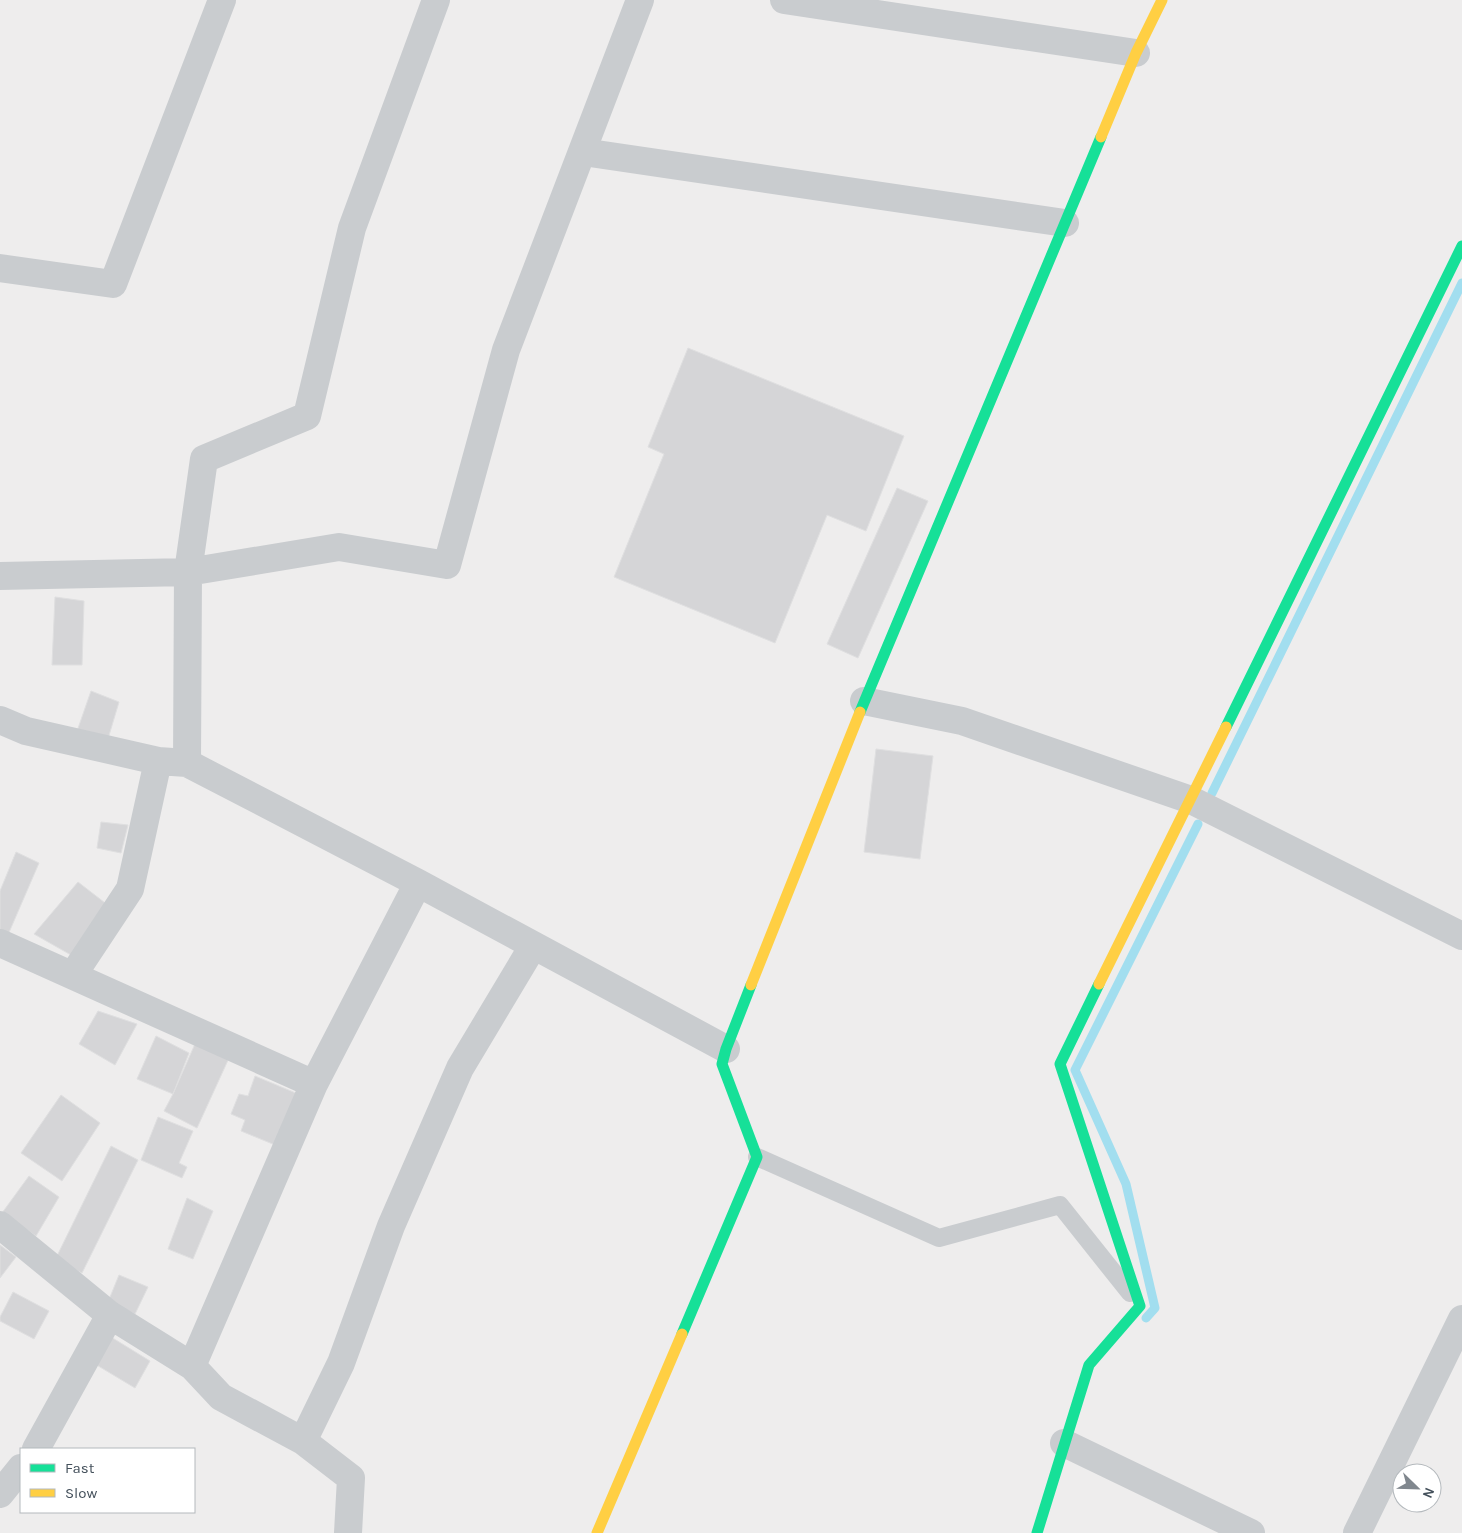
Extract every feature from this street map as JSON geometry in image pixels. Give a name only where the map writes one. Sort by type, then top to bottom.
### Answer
[{"type":"street","points":[[0,268],[113,284],[222,0]]},
{"type":"street","points":[[188,763],[188,572],[204,459],[307,416],[352,228],[436,0]]},
{"type":"street","points":[[0,576],[188,572],[339,547],[447,565],[506,350],[640,0]]},
{"type":"street","points":[[784,0],[1136,53]]},
{"type":"street","points":[[597,1533],[757,1157],[722,1064],[726,1049],[864,701],[1136,53],[1162,0]]},
{"type":"street","points":[[583,152],[1065,223]]},
{"type":"street","points":[[1037,1533],[1089,1365],[1140,1306],[1060,1064],[1462,246]]},
{"type":"street","points":[[864,701],[962,721],[1191,800],[1462,936]]},
{"type":"street","points":[[0,720],[26,731],[158,761],[188,763],[418,883],[726,1049]]},
{"type":"street","points":[[73,975],[130,889],[158,761]]},
{"type":"street","points":[[192,1366],[314,1084],[418,883]]},
{"type":"street","points":[[0,942],[314,1084]]},
{"type":"street","points":[[303,1441],[341,1363],[391,1226],[460,1068],[533,946]]},
{"type":"street","points":[[0,1225],[110,1315],[192,1366],[221,1397],[303,1441],[351,1478],[348,1533]]},
{"type":"street","points":[[37,1448],[110,1315]]},
{"type":"street","points":[[1356,1533],[1462,1319]]},
{"type":"street","points":[[1064,1443],[1251,1533]]},
{"type":"street","points":[[0,1494],[20,1469]]},
{"type":"lane","points":[[757,1157],[939,1238],[1060,1205],[1140,1306]]},
{"type":"building","points":[[688,348],[904,436],[866,531],[827,515],[775,643],[614,577],[664,454],[648,447]]},
{"type":"building","points":[[897,488],[928,501],[858,658],[827,644]]},
{"type":"building","points":[[55,597],[84,601],[82,665],[52,665]]},
{"type":"building","points":[[91,691],[119,702],[107,742],[75,737]]},
{"type":"building","points":[[876,749],[933,756],[920,859],[864,852]]},
{"type":"building","points":[[101,822],[128,825],[121,853],[97,848]]},
{"type":"building","points":[[16,852],[39,863],[7,937],[0,934],[0,891]]},
{"type":"building","points":[[78,882],[109,906],[71,955],[34,934]]},
{"type":"building","points":[[98,1011],[137,1024],[115,1065],[79,1044]]},
{"type":"building","points":[[156,1036],[189,1053],[173,1094],[137,1079]]},
{"type":"building","points":[[195,1044],[229,1058],[197,1128],[164,1111]]},
{"type":"building","points":[[255,1076],[298,1094],[275,1145],[241,1131],[245,1120],[231,1114],[239,1094],[248,1096]]},
{"type":"building","points":[[61,1095],[100,1123],[62,1181],[21,1153]]},
{"type":"building","points":[[158,1117],[193,1131],[179,1163],[187,1167],[182,1178],[141,1160]]},
{"type":"building","points":[[111,1146],[138,1160],[82,1273],[55,1260]]},
{"type":"building","points":[[29,1176],[59,1197],[36,1236],[2,1213]]},
{"type":"building","points":[[187,1198],[213,1211],[193,1259],[168,1249]]},
{"type":"building","points":[[0,1245],[16,1257],[0,1278]]},
{"type":"building","points":[[119,1275],[148,1287],[135,1314],[108,1302]]},
{"type":"building","points":[[13,1292],[49,1311],[34,1339],[0,1321],[0,1317]]},
{"type":"building","points":[[111,1337],[150,1361],[135,1388],[95,1364]]},
{"type":"waterway","points":[[1212,793],[1462,283]]},
{"type":"waterway","points":[[1146,1318],[1155,1308],[1126,1184],[1075,1070],[1198,824]]},
{"type":"traffic: fast","points":[[860,712],[1101,137]]},
{"type":"traffic: fast","points":[[1226,727],[1462,246]]},
{"type":"traffic: fast","points":[[1037,1533],[1089,1365],[1140,1306],[1060,1064],[1099,984]]},
{"type":"traffic: fast","points":[[682,1334],[757,1157],[722,1064],[751,985]]},
{"type":"traffic: slow","points":[[1101,137],[1136,53],[1162,0]]},
{"type":"traffic: slow","points":[[751,985],[860,712]]},
{"type":"traffic: slow","points":[[1099,984],[1226,727]]},
{"type":"traffic: slow","points":[[597,1533],[682,1334]]}]
